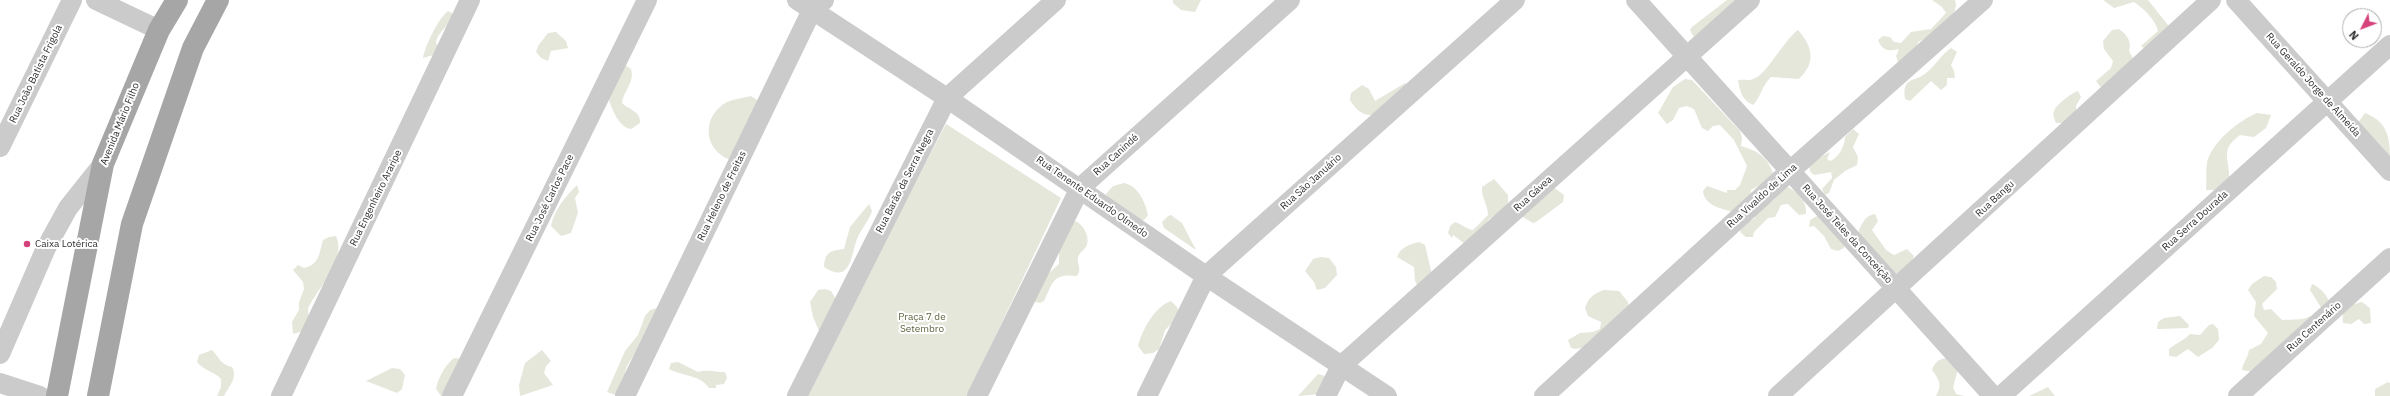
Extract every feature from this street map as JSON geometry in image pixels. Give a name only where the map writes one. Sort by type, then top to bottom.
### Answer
[{"type":"main road","name":"Avenida Mário Filho","points":[[57,396],[103,164],[159,30],[177,0]]},
{"type":"main road","points":[[98,396],[132,224],[193,48],[218,0]]},
{"type":"street","name":"Rua João Batista Frigola","points":[[0,147],[72,0]]},
{"type":"street","points":[[96,0],[159,30]]},
{"type":"street","name":"Rua Engenheiro Araripe","points":[[281,396],[470,0]]},
{"type":"street","name":"Rua José Carlos Pace","points":[[452,396],[647,0]]},
{"type":"street","name":"Rua Barão da Serra Negra","points":[[797,396],[947,98],[1056,0]]},
{"type":"street","name":"Rua Canindé","points":[[977,396],[1080,188],[1290,0]]},
{"type":"street","name":"Rua São Januário","points":[[1147,396],[1206,276],[1515,0]]},
{"type":"street","name":"Rua José Teles da Conceição","points":[[1636,0],[1993,396]]},
{"type":"street","name":"Rua Gávea","points":[[1326,396],[1341,366],[1750,0]]},
{"type":"street","name":"Rua Vivaldo de Lima","points":[[1544,396],[1790,171],[1984,0]]},
{"type":"street","name":"Rua Bangu","points":[[1778,396],[1897,289],[2210,0]]},
{"type":"street","name":"Rua Geraldo Jorge de Almeida","points":[[2236,0],[2328,100],[2390,171]]},
{"type":"street","name":"Rua Tenente Eduardo Olmedo","points":[[811,3],[1206,276],[1387,396]]},
{"type":"street","name":"Rua Heleno de Freitas","points":[[625,396],[811,3]]},
{"type":"street","name":"Rua Serra Dourada","points":[[2001,396],[2390,45]]},
{"type":"street","points":[[0,354],[46,248],[68,208],[103,164]]},
{"type":"street","name":"Rua Centenário","points":[[2238,396],[2390,258]]},
{"type":"street","points":[[0,383],[40,396]]},
{"type":"green space","points":[[1173,0],[1201,0],[1195,12],[1181,10],[1173,3]]},
{"type":"green space","points":[[1727,0],[1738,0],[1696,37],[1693,36],[1690,30],[1692,27]]},
{"type":"green space","points":[[1932,0],[1955,0],[1956,4],[1953,15],[1946,25],[1937,33],[1918,42],[1917,49],[1898,62],[1896,56],[1899,49],[1886,49],[1881,46],[1878,40],[1883,36],[1890,37],[1894,42],[1901,43],[1911,32],[1931,29],[1946,13],[1942,7]]},
{"type":"green space","points":[[2103,0],[2148,0],[2172,30],[2147,50],[2141,46],[2158,31],[2149,15],[2134,2],[2114,8]]},
{"type":"green space","points":[[448,11],[454,14],[437,39],[436,43],[440,48],[437,54],[423,58],[432,33]]},
{"type":"green space","points":[[2119,29],[2128,38],[2130,44],[2129,51],[2135,62],[2102,89],[2096,81],[2111,68],[2113,61],[2104,49],[2103,41],[2112,30]]},
{"type":"green space","points":[[1798,30],[1807,42],[1810,54],[1810,60],[1805,73],[1799,79],[1771,77],[1753,105],[1746,101],[1742,95],[1738,80],[1751,80],[1763,72],[1786,42]]},
{"type":"green space","points":[[556,32],[566,41],[568,48],[551,51],[548,61],[541,58],[536,52],[538,46],[548,33]]},
{"type":"green space","points":[[1951,48],[1957,52],[1951,65],[1955,78],[1947,78],[1947,85],[1941,90],[1931,81],[1910,101],[1905,99],[1905,87],[1907,83],[1926,73]]},
{"type":"green space","points":[[625,65],[631,69],[632,78],[622,103],[637,113],[640,119],[640,123],[631,129],[622,125],[619,121],[613,111],[608,96]]},
{"type":"green space","points":[[1685,79],[1692,80],[1740,131],[1742,138],[1741,146],[1761,155],[1771,167],[1773,173],[1764,183],[1751,190],[1750,197],[1734,212],[1714,206],[1706,200],[1703,191],[1707,186],[1727,193],[1727,190],[1735,190],[1740,185],[1747,166],[1734,140],[1720,125],[1713,126],[1708,131],[1702,128],[1694,109],[1687,106],[1679,108],[1673,120],[1667,124],[1658,113],[1673,87]]},
{"type":"green space","points":[[1405,83],[1409,89],[1387,108],[1372,115],[1365,114],[1357,109],[1350,100],[1351,93],[1362,85],[1369,89],[1375,101]]},
{"type":"green space","points":[[2078,91],[2081,97],[2076,106],[2076,114],[2064,123],[2056,123],[2053,114],[2055,108]]},
{"type":"green space","points":[[751,96],[757,100],[760,106],[731,160],[715,149],[709,133],[709,124],[719,108],[727,102]]},
{"type":"green space","points":[[2257,113],[2271,115],[2266,128],[2254,137],[2240,135],[2233,141],[2227,151],[2229,182],[2218,190],[2206,190],[2206,170],[2211,152],[2222,138],[2235,126]]},
{"type":"green space","points":[[2365,113],[2379,122],[2387,133],[2390,147],[2390,164],[2357,124]]},
{"type":"green space","name":"Praça 7 de Setembro","points":[[946,124],[1061,198],[967,396],[804,396]]},
{"type":"green space","points":[[1853,129],[1859,134],[1853,147],[1858,157],[1857,165],[1845,171],[1834,180],[1829,193],[1825,195],[1822,189],[1832,178],[1831,172],[1815,175],[1811,173],[1809,167],[1813,161],[1830,152],[1827,159],[1830,161],[1836,157],[1843,147],[1845,137]]},
{"type":"green space","points":[[1494,179],[1508,195],[1508,202],[1505,208],[1488,220],[1478,239],[1465,244],[1453,235],[1452,238],[1448,233],[1450,226],[1455,222],[1473,230],[1488,215],[1482,187]]},
{"type":"green space","points":[[1124,183],[1133,187],[1143,200],[1148,215],[1144,220],[1135,219],[1107,197],[1106,194],[1113,186]]},
{"type":"green space","points":[[577,185],[579,192],[575,198],[578,213],[571,233],[561,236],[551,226],[552,220],[568,194]]},
{"type":"green space","points":[[1786,186],[1801,197],[1805,205],[1806,214],[1799,215],[1788,204],[1781,205],[1775,217],[1768,218],[1754,232],[1753,237],[1746,237],[1740,232],[1743,225],[1755,218],[1754,211],[1765,202],[1773,201]]},
{"type":"green space","points":[[1553,187],[1564,195],[1563,202],[1533,223],[1521,216]]},
{"type":"green space","points":[[869,204],[872,211],[857,239],[848,266],[845,270],[840,272],[833,272],[824,267],[827,255],[829,253],[844,249],[850,227]]},
{"type":"green space","points":[[1875,214],[1878,221],[1872,230],[1886,250],[1894,255],[1907,249],[1914,256],[1911,263],[1897,274],[1889,272],[1858,233],[1866,218]]},
{"type":"green space","points":[[1171,215],[1182,223],[1196,250],[1164,228],[1162,222]]},
{"type":"green space","points":[[1817,216],[1823,218],[1847,242],[1844,248],[1838,251],[1831,249],[1824,236],[1814,226],[1809,227],[1810,220]]},
{"type":"green space","points":[[1075,221],[1081,225],[1088,238],[1087,245],[1078,258],[1079,269],[1077,276],[1069,275],[1058,278],[1052,284],[1044,301],[1040,303],[1032,301],[1041,280],[1059,264],[1059,243]]},
{"type":"green space","points":[[336,236],[338,254],[335,264],[308,308],[309,322],[300,332],[293,334],[292,322],[299,310],[299,302],[304,289],[303,282],[293,270],[298,265],[304,268],[309,267],[316,262],[323,240]]},
{"type":"green space","points":[[1419,242],[1425,245],[1432,275],[1418,287],[1415,281],[1414,267],[1397,257],[1405,247]]},
{"type":"green space","points":[[1321,257],[1329,258],[1336,267],[1337,275],[1325,288],[1317,290],[1314,282],[1305,271],[1313,259]]},
{"type":"green space","points":[[2264,276],[2271,277],[2276,282],[2277,289],[2262,304],[2264,310],[2271,309],[2282,320],[2299,319],[2312,316],[2322,309],[2310,290],[2312,284],[2323,292],[2330,303],[2254,372],[2242,370],[2249,350],[2261,344],[2268,333],[2254,316],[2256,302],[2248,290],[2252,284]]},
{"type":"green space","points":[[825,289],[831,291],[839,304],[819,331],[813,317],[810,302],[818,290]]},
{"type":"green space","points":[[1604,290],[1619,291],[1628,302],[1629,308],[1603,335],[1595,341],[1578,349],[1571,348],[1568,340],[1580,333],[1593,332],[1600,329],[1601,322],[1588,316],[1585,308],[1592,296]]},
{"type":"green space","points":[[1171,301],[1177,307],[1179,313],[1176,319],[1165,330],[1159,349],[1153,353],[1144,354],[1138,346],[1146,326],[1160,308]]},
{"type":"green space","points":[[2362,302],[2370,308],[2371,323],[2364,324],[2359,319],[2351,324],[2343,323],[2343,314],[2347,308],[2353,304]]},
{"type":"green space","points":[[657,308],[627,366],[625,372],[626,388],[618,396],[607,392],[625,351],[638,335],[645,316],[650,310]]},
{"type":"green space","points":[[2180,316],[2189,325],[2188,328],[2157,329],[2158,322],[2164,318]]},
{"type":"green space","points":[[2213,324],[2218,329],[2219,340],[2212,348],[2198,357],[2188,349],[2176,357],[2169,356],[2169,349],[2190,334],[2200,335],[2209,325]]},
{"type":"green space","points":[[212,350],[223,363],[232,367],[234,371],[232,382],[224,396],[217,396],[221,387],[221,379],[197,362],[199,355]]},
{"type":"green space","points":[[542,350],[551,361],[546,366],[544,373],[553,385],[520,396],[519,385],[525,363]]},
{"type":"green space","points":[[454,358],[462,359],[448,396],[441,396],[436,389],[438,380],[442,372]]},
{"type":"green space","points":[[1947,358],[1959,366],[1953,387],[1956,394],[1965,396],[1936,396],[1939,383],[1932,370],[1937,361]]},
{"type":"green space","points":[[678,362],[698,372],[725,372],[727,378],[724,384],[716,385],[716,388],[709,388],[706,384],[696,378],[669,369],[671,363]]},
{"type":"green space","points":[[392,368],[400,369],[405,375],[402,389],[397,393],[366,381]]},
{"type":"green space","points":[[1318,374],[1325,376],[1328,382],[1322,394],[1298,396]]},
{"type":"green space","points":[[2388,382],[2390,383],[2390,396],[2375,396],[2375,389]]},
{"type":"green space","points":[[2048,387],[2055,396],[2029,396]]},
{"type":"place","name":"Caixa Lotérica","points":[[27,244]]}]
